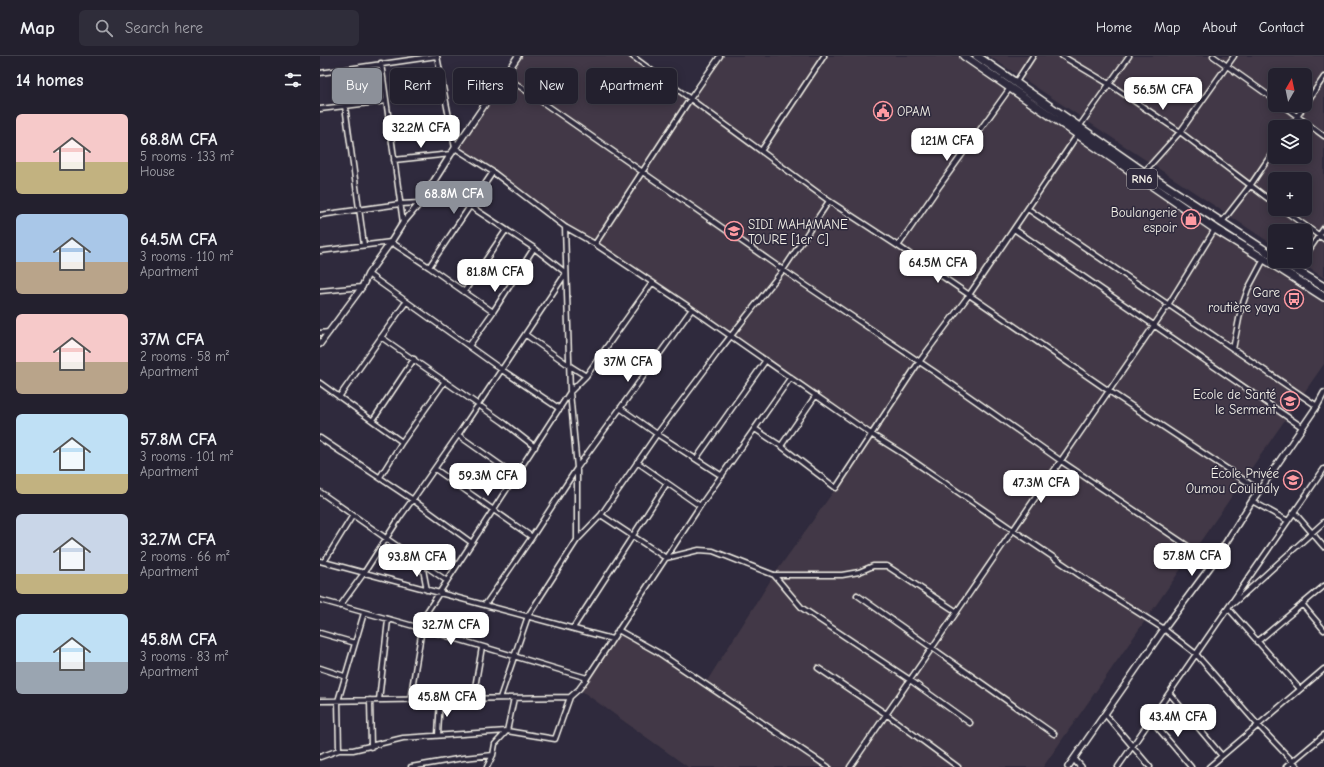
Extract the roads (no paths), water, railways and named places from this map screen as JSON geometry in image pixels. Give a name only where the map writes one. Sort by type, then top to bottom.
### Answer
[{"type":"highway","name":"RN6","points":[[964,56],[1010,88],[1268,252]]},
{"type":"highway","name":"RN6","points":[[977,56],[1016,82],[1078,130],[1215,229],[1324,297]]},
{"type":"highway","points":[[1292,268],[1324,287]]},
{"type":"street","points":[[320,73],[437,56],[455,148],[493,172],[565,227],[595,244],[692,309],[871,434],[903,454],[1013,530],[1164,628],[1196,654],[1258,725],[1298,767]]},
{"type":"street","points":[[632,56],[829,201],[898,246],[1109,391],[1259,490]]},
{"type":"street","points":[[595,244],[642,171],[720,56]]},
{"type":"street","points":[[761,151],[824,56]]},
{"type":"street","points":[[1016,82],[1033,56]]},
{"type":"street","points":[[1062,56],[1109,84],[1180,132],[1268,199]]},
{"type":"street","points":[[755,429],[781,446],[836,488],[919,362],[969,295],[1028,209],[1078,130],[1129,56]]},
{"type":"street","points":[[1213,56],[1268,95]]},
{"type":"street","points":[[1144,172],[1180,132],[1234,56]]},
{"type":"street","points":[[510,68],[517,57]]},
{"type":"street","points":[[381,63],[402,223]]},
{"type":"street","points":[[1312,95],[1324,77]]},
{"type":"street","points":[[517,84],[783,270],[1061,461],[1213,563]]},
{"type":"street","points":[[898,246],[1010,88]]},
{"type":"street","points":[[320,108],[386,100]]},
{"type":"street","points":[[320,344],[362,287],[368,274],[391,242],[402,223],[420,203],[451,154],[486,104]]},
{"type":"street","points":[[345,106],[364,245]]},
{"type":"street","points":[[1292,112],[1324,136]]},
{"type":"street","points":[[1295,120],[1301,112]]},
{"type":"street","points":[[394,160],[451,154]]},
{"type":"street","points":[[1222,222],[1250,186],[1268,159]]},
{"type":"street","points":[[429,267],[493,172]]},
{"type":"street","points":[[500,698],[528,616],[577,540],[601,515],[657,434],[783,270],[829,201]]},
{"type":"street","points":[[320,215],[400,204],[420,203]]},
{"type":"street","points":[[470,206],[534,248],[566,273]]},
{"type":"street","points":[[1028,209],[1317,406]]},
{"type":"street","points":[[1292,216],[1324,239]]},
{"type":"street","points":[[565,227],[570,392],[577,468],[577,540]]},
{"type":"street","points":[[1312,246],[1324,228]]},
{"type":"street","points":[[1014,229],[1302,428]]},
{"type":"street","points":[[850,767],[1154,326],[1215,229]]},
{"type":"street","points":[[464,292],[506,230]]},
{"type":"street","points":[[320,251],[391,242],[493,312]]},
{"type":"street","points":[[469,346],[493,312],[534,248]]},
{"type":"street","points":[[1233,349],[1241,309],[1248,289],[1264,259]]},
{"type":"street","points":[[340,606],[526,335],[566,273]]},
{"type":"street","points":[[368,274],[502,370],[560,409]]},
{"type":"street","points":[[417,627],[570,392],[586,376],[652,283]]},
{"type":"street","points":[[320,291],[362,287]]},
{"type":"street","points":[[339,397],[406,302]]},
{"type":"street","points":[[485,605],[577,468],[692,309]]},
{"type":"street","points":[[320,333],[329,332]]},
{"type":"street","points":[[526,335],[586,376]]},
{"type":"street","points":[[381,337],[445,381],[535,447]]},
{"type":"street","points":[[373,420],[414,359]]},
{"type":"street","points":[[696,459],[766,360]]},
{"type":"street","points":[[320,757],[339,750],[353,750],[371,747],[403,738],[438,735],[507,731],[555,739],[570,697],[579,689],[587,678],[700,506],[791,378]]},
{"type":"street","points":[[380,477],[402,442],[445,381]]},
{"type":"street","points":[[320,383],[402,442]]},
{"type":"street","points":[[1068,767],[1164,628],[1213,563],[1259,490],[1317,406],[1324,393]]},
{"type":"street","points":[[781,446],[816,395]]},
{"type":"street","points":[[620,408],[722,476]]},
{"type":"street","points":[[458,435],[516,476]]},
{"type":"street","points":[[320,438],[380,477],[472,543]]},
{"type":"street","points":[[638,462],[700,506]]},
{"type":"street","points":[[435,469],[532,537]]},
{"type":"street","points":[[1118,767],[1170,694],[1324,469]]},
{"type":"street","points":[[573,628],[667,483]]},
{"type":"street","points":[[320,493],[447,582]]},
{"type":"street","points":[[1252,501],[1288,521]]},
{"type":"street","points":[[1294,512],[1324,547]]},
{"type":"street","points":[[353,515],[322,562],[612,638]]},
{"type":"street","points":[[601,515],[666,558],[699,550],[713,551],[774,575],[842,575],[859,572],[873,566],[887,566],[957,612]]},
{"type":"street","points":[[1228,608],[1324,522]]},
{"type":"street","points":[[422,564],[426,590]]},
{"type":"street","points":[[774,575],[802,608],[910,680],[970,723]]},
{"type":"street","points":[[1257,642],[1324,586]]},
{"type":"street","points":[[857,596],[1054,734]]},
{"type":"street","points":[[320,600],[388,620],[422,628],[587,678]]},
{"type":"street","points":[[1302,604],[1324,630]]},
{"type":"street","points":[[1228,608],[1300,689]]},
{"type":"street","points":[[339,750],[338,701],[344,676],[364,613]]},
{"type":"street","points":[[379,700],[388,620]]},
{"type":"street","points":[[410,700],[422,628]]},
{"type":"street","points":[[618,630],[659,653],[828,767]]},
{"type":"street","points":[[320,634],[355,643]]},
{"type":"street","points":[[473,699],[482,647]]},
{"type":"street","points":[[320,668],[344,676]]},
{"type":"street","points":[[818,668],[886,714],[958,767]]},
{"type":"street","points":[[1209,767],[1324,669]]},
{"type":"street","points":[[1170,694],[1222,756]]},
{"type":"street","points":[[320,701],[570,697]]},
{"type":"street","points":[[487,767],[493,755],[495,744],[507,731],[514,698]]},
{"type":"street","points":[[438,735],[440,699]]},
{"type":"street","points":[[370,700],[371,747]]},
{"type":"street","points":[[1105,714],[1150,767]]},
{"type":"street","points":[[1151,720],[1191,767]]},
{"type":"street","points":[[1286,767],[1324,735]]},
{"type":"street","points":[[411,767],[463,758],[493,755]]},
{"type":"street","points":[[1074,759],[1081,767]]},
{"type":"place","name":"OPAM","points":[[883,111]]},
{"type":"place","name":"Boulangerie espoir","points":[[1191,219]]},
{"type":"place","name":"SIDI MAHAMANE TOURE [1er C]","points":[[734,231]]},
{"type":"place","name":"Gare routière yaya","points":[[1294,299]]},
{"type":"place","name":"Ecole de Santé le Serment","points":[[1290,401]]},
{"type":"place","name":"École Privée Oumou Coulibaly","points":[[1293,480]]}]
